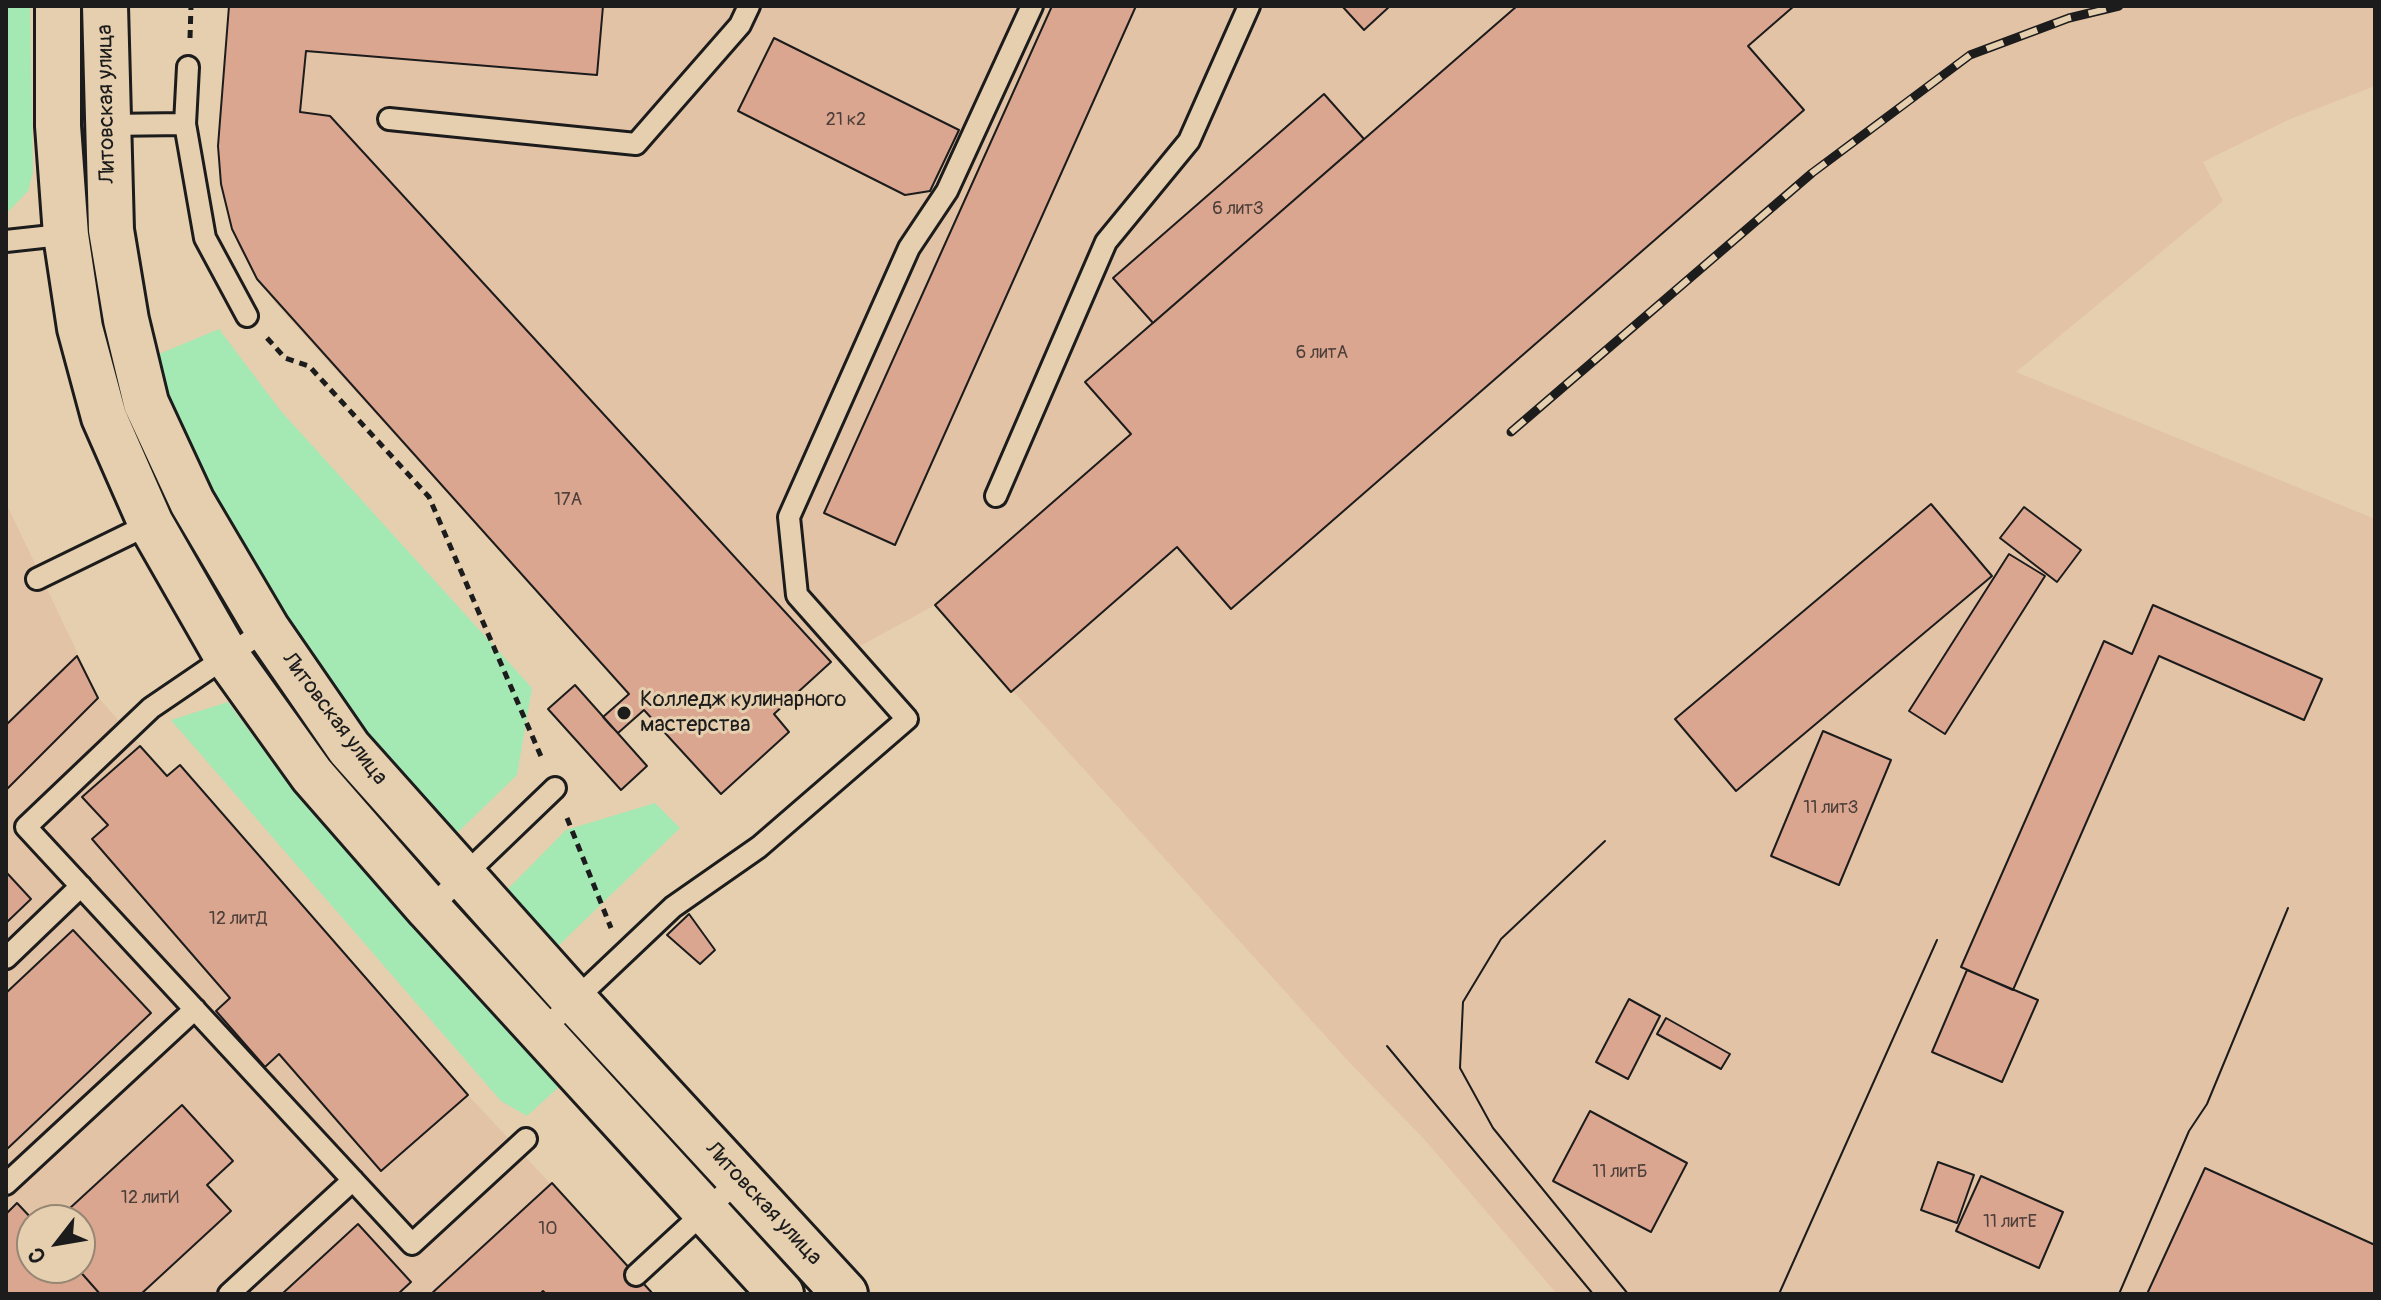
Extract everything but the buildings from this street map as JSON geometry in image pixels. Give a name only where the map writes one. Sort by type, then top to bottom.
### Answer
[{"type":"street","name":"Литовская улица","points":[[58,6],[58,126],[66,235],[80,328],[104,417],[151,524],[226,655],[312,775],[429,909],[781,1294]]},
{"type":"street","name":"Литовская улица","points":[[105,6],[105,125],[111,230],[126,320],[146,403],[192,502],[267,629],[349,748],[575,1001],[845,1294]]},
{"type":"lane","points":[[389,119],[636,144],[740,25],[749,6]]},
{"type":"lane","points":[[541,1032],[673,907],[759,847],[907,719],[797,595],[789,517],[909,248],[947,191],[1032,6]]},
{"type":"lane","points":[[996,496],[1106,242],[1189,141],[1249,6]]},
{"type":"lane","points":[[188,67],[185,124],[205,238],[247,316]]},
{"type":"lane","points":[[105,125],[185,124]]},
{"type":"lane","points":[[6,241],[111,230]]},
{"type":"lane","points":[[37,579],[192,502]]},
{"type":"lane","points":[[267,629],[151,708],[26,827],[412,1244],[526,1139]]},
{"type":"lane","points":[[429,909],[555,788]]},
{"type":"lane","points":[[6,958],[81,886]]},
{"type":"lane","points":[[6,1184],[195,1009]]},
{"type":"lane","points":[[636,1275],[740,1179]]},
{"type":"lane","points":[[229,1294],[353,1180]]},
{"type":"path","points":[[247,316],[285,358],[309,366],[429,497],[555,788],[622,956]]},
{"type":"shaded area","points":[[229,6],[2375,6],[2375,86],[2288,120],[2203,162],[2223,201],[2016,372],[2375,519],[2375,1294],[1557,1294],[1424,1139],[1349,1062],[935,605],[831,662],[774,714],[789,732],[721,794],[643,710],[618,733],[647,766],[621,790],[548,709],[575,685],[603,717],[628,693],[276,304],[240,250],[228,218],[218,146]]},
{"type":"shaded area","points":[[6,503],[99,698],[167,776],[180,765],[468,1095],[653,1294],[6,1294]]},
{"type":"green space","points":[[6,6],[30,6],[33,172],[28,191],[6,214]]},
{"type":"green space","points":[[219,329],[280,410],[532,688],[517,775],[455,835],[377,752],[326,685],[217,504],[168,402],[159,354]]},
{"type":"green space","points":[[228,702],[292,789],[559,1087],[527,1116],[501,1101],[171,720]]},
{"type":"green space","points":[[655,803],[680,828],[554,950],[503,894],[566,830]]},
{"type":"tram line","points":[[1605,841],[1501,939],[1463,1002],[1460,1068],[1493,1128],[1628,1294]]},
{"type":"tram line","points":[[2119,1294],[2189,1131],[2207,1104],[2288,908]]},
{"type":"tram line","points":[[1779,1294],[1937,940]]},
{"type":"tram line","points":[[1387,1046],[1593,1294]]},
{"type":"railway","points":[[1511,432],[1812,173],[1970,55],[2069,18],[2119,6]]},
{"type":"place","name":"Колледж кулинарного мастерства","points":[[624,713]]}]
